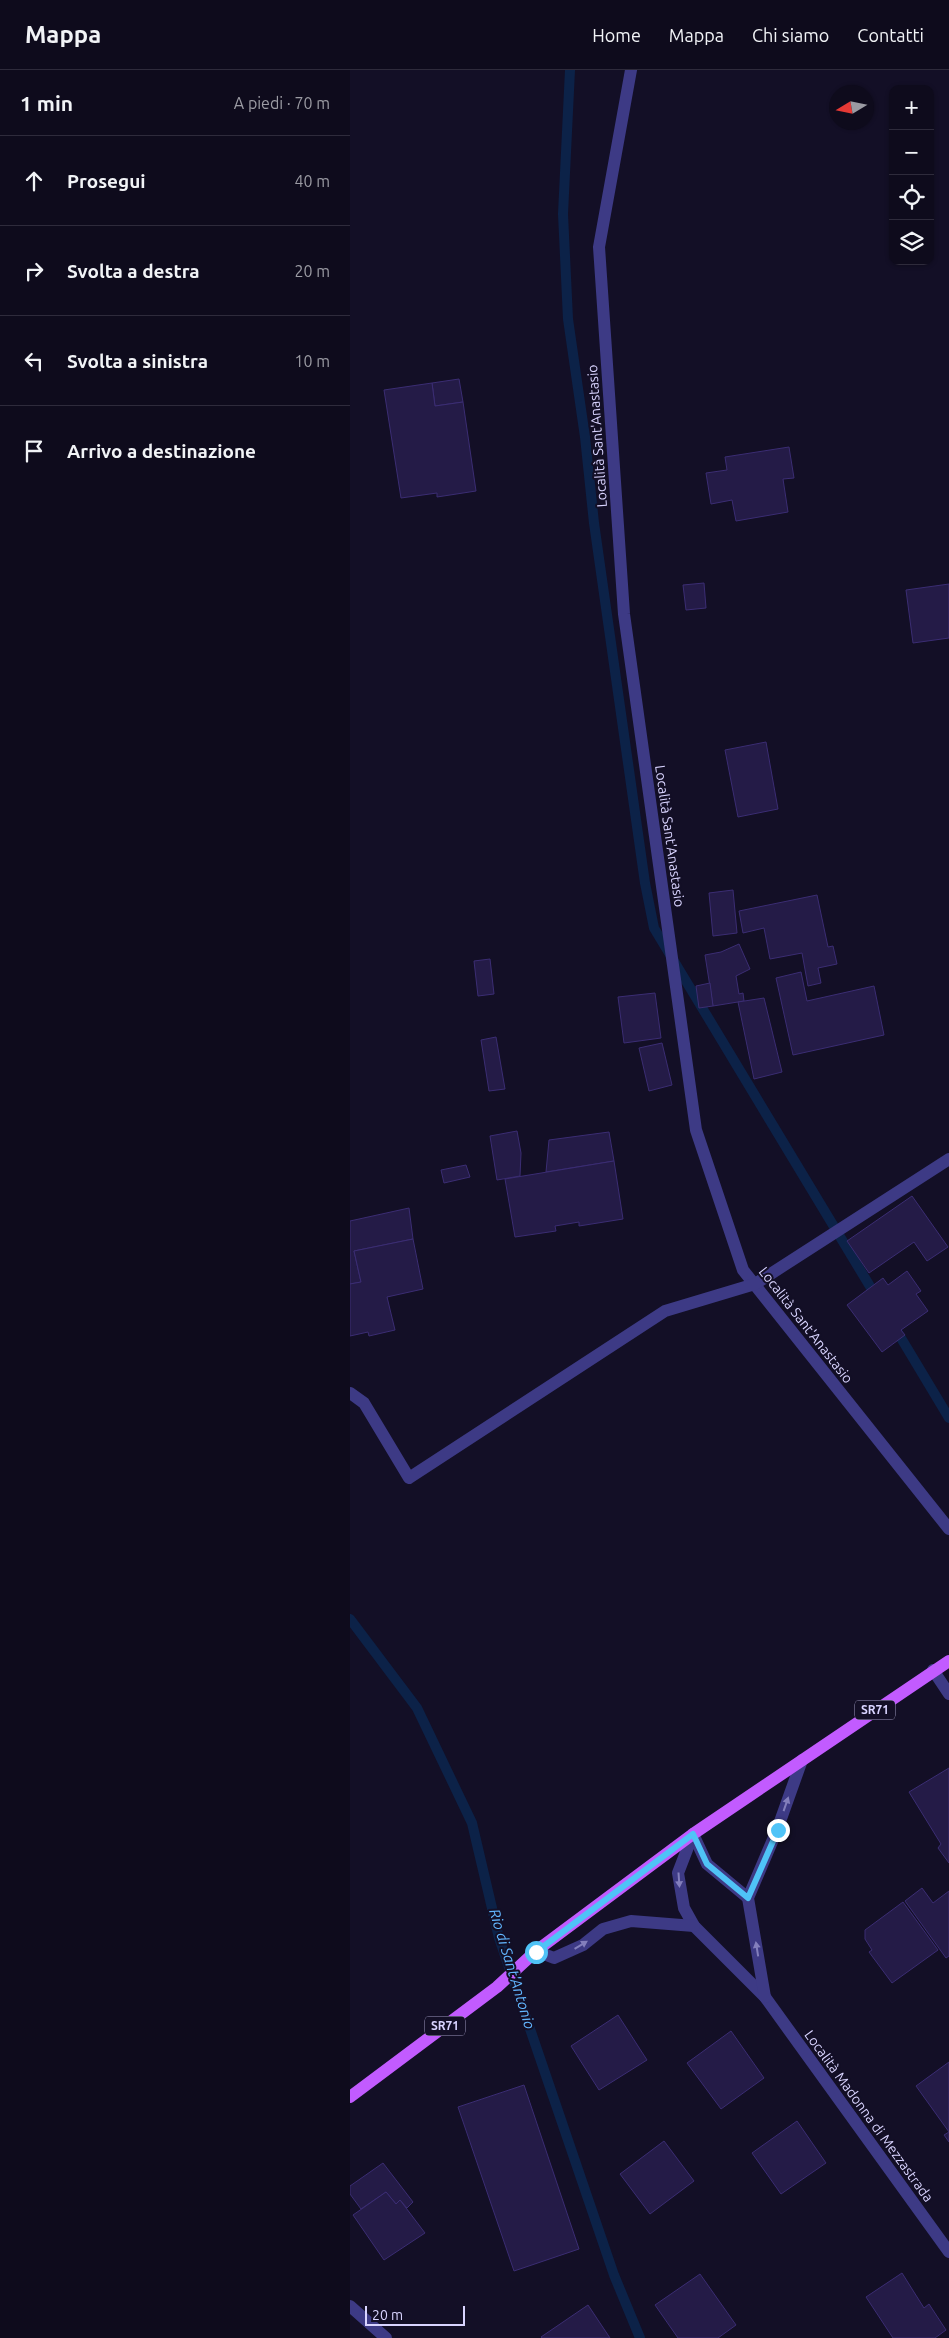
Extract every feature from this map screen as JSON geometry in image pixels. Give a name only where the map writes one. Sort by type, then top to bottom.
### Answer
[{"type":"main road","name":"SR71","points":[[350,2097],[497,1987],[536,1952],[693,1834],[933,1670],[949,1661]]},
{"type":"street","name":"Località Sant'Anastasio","points":[[630,70],[599,247],[624,614],[696,1130],[743,1270],[949,1529]]},
{"type":"street","points":[[350,1393],[364,1403],[409,1478],[665,1311],[755,1284],[949,1159]]},
{"type":"street","points":[[933,1670],[949,1694]]},
{"type":"street","points":[[765,1997],[748,1898],[778,1830],[802,1760]]},
{"type":"street","points":[[693,1834],[707,1864],[748,1898]]},
{"type":"street","name":"Località Madonna di Mezzastrada","points":[[693,1834],[678,1872],[684,1908],[694,1926],[765,1997],[949,2252]]},
{"type":"street","points":[[536,1952],[554,1958],[583,1944],[603,1930],[631,1921],[694,1926]]},
{"type":"street","points":[[350,2306],[386,2338]]},
{"type":"building","points":[[459,379],[463,402],[435,406],[432,383]]},
{"type":"building","points":[[432,383],[435,406],[463,402],[476,491],[437,497],[437,493],[401,498],[384,390]]},
{"type":"building","points":[[789,447],[794,478],[783,479],[788,512],[736,521],[732,500],[711,504],[706,473],[727,470],[725,457]]},
{"type":"building","points":[[704,583],[706,608],[686,610],[683,585]]},
{"type":"building","points":[[949,584],[949,638],[913,643],[906,590]]},
{"type":"building","points":[[766,742],[778,809],[738,817],[725,750]]},
{"type":"building","points":[[733,890],[737,933],[713,936],[709,893]]},
{"type":"building","points":[[817,895],[828,947],[833,946],[837,964],[818,968],[821,983],[808,986],[802,953],[770,959],[764,928],[743,933],[739,911]]},
{"type":"building","points":[[739,944],[750,969],[736,976],[739,994],[743,993],[744,1001],[713,1006],[705,955],[721,952]]},
{"type":"building","points":[[490,959],[494,994],[478,996],[474,961]]},
{"type":"building","points":[[801,972],[807,1001],[874,986],[884,1035],[793,1055],[776,978]]},
{"type":"building","points":[[710,983],[713,1006],[699,1008],[696,986]]},
{"type":"building","points":[[655,993],[661,1038],[624,1043],[618,997]]},
{"type":"building","points":[[764,998],[782,1072],[754,1079],[738,1002]]},
{"type":"building","points":[[496,1037],[505,1089],[489,1091],[481,1040]]},
{"type":"building","points":[[662,1043],[672,1085],[649,1091],[639,1048]]},
{"type":"building","points":[[517,1131],[521,1153],[520,1176],[497,1180],[490,1136]]},
{"type":"building","points":[[609,1132],[614,1161],[546,1172],[549,1140]]},
{"type":"building","points":[[614,1161],[623,1219],[579,1226],[579,1222],[555,1226],[556,1231],[515,1237],[505,1179]]},
{"type":"building","points":[[466,1165],[470,1177],[444,1183],[441,1170]]},
{"type":"building","points":[[912,1196],[948,1247],[927,1261],[914,1242],[869,1273],[847,1241]]},
{"type":"building","points":[[409,1208],[413,1239],[354,1251],[361,1282],[350,1284],[350,1221]]},
{"type":"building","points":[[413,1239],[423,1289],[387,1297],[395,1330],[369,1336],[368,1332],[350,1336],[350,1284],[361,1282],[354,1251]]},
{"type":"building","points":[[907,1271],[921,1291],[916,1294],[928,1311],[901,1330],[905,1335],[882,1352],[847,1305],[883,1278],[888,1285]]},
{"type":"building","points":[[949,1768],[949,1863],[938,1848],[941,1844],[909,1792]]},
{"type":"building","points":[[922,1888],[933,1903],[949,1891],[949,1956],[946,1958],[905,1901]]},
{"type":"building","points":[[903,1902],[938,1950],[892,1983],[869,1952],[872,1950],[865,1939],[865,1930]]},
{"type":"building","points":[[618,2015],[647,2060],[599,2090],[571,2046]]},
{"type":"building","points":[[731,2031],[764,2078],[721,2109],[687,2063]]},
{"type":"building","points":[[949,2062],[949,2132],[916,2086]]},
{"type":"building","points":[[524,2085],[579,2249],[514,2271],[458,2107]]},
{"type":"building","points":[[797,2121],[826,2163],[781,2194],[752,2153]]},
{"type":"building","points":[[949,2132],[949,2142],[944,2135]]},
{"type":"building","points":[[664,2141],[694,2181],[650,2214],[620,2174]]},
{"type":"building","points":[[383,2163],[413,2202],[407,2208],[400,2200],[396,2204],[386,2192],[361,2209],[350,2194],[350,2186]]},
{"type":"building","points":[[386,2192],[396,2204],[400,2200],[425,2233],[384,2260],[353,2215]]},
{"type":"building","points":[[902,2273],[924,2308],[929,2304],[946,2330],[935,2338],[893,2338],[866,2297]]},
{"type":"building","points":[[700,2274],[736,2325],[718,2338],[678,2338],[655,2305]]},
{"type":"building","points":[[588,2305],[610,2338],[541,2337]]},
{"type":"waterway","points":[[570,70],[563,214],[568,319],[585,437],[594,523],[645,883],[654,928],[877,1298]]},
{"type":"waterway","points":[[895,1328],[949,1418]]},
{"type":"waterway","name":"Rio di Sant'Antonio","points":[[350,1619],[417,1708],[472,1823],[499,1938],[614,2275],[640,2338]]},
{"type":"route","points":[[536,1952],[693,1834],[707,1864],[748,1898],[778,1830]]}]
